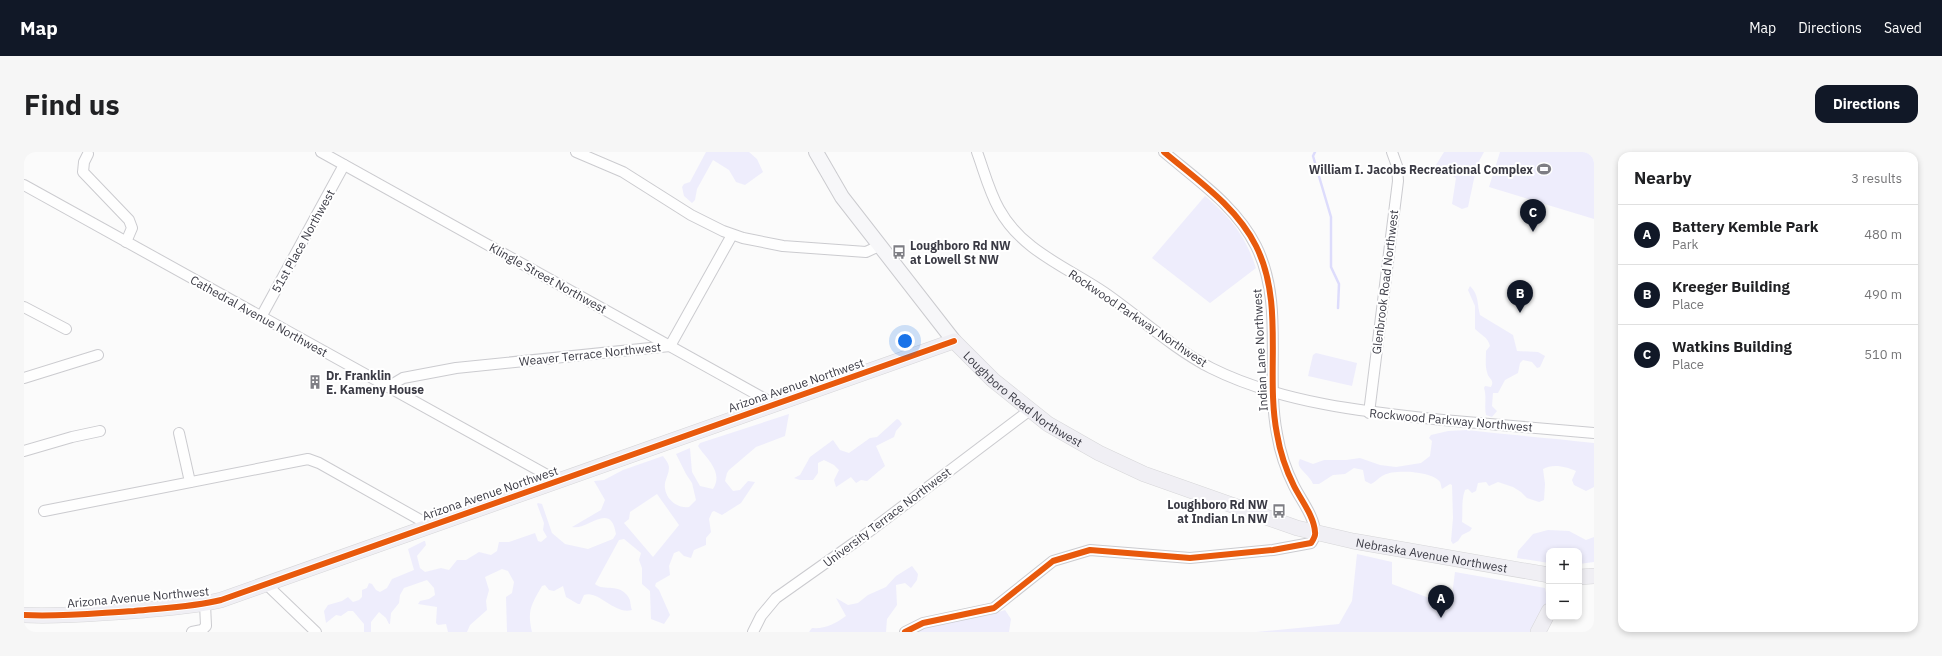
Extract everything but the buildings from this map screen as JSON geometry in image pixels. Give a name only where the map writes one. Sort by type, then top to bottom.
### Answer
[{"type":"main road","name":"Loughboro Road Northwest","points":[[816,152],[842,197],[954,341],[993,380],[1030,410],[1074,440],[1131,469],[1224,504],[1316,533]]},
{"type":"main road","name":"Arizona Avenue Northwest","points":[[24,615],[84,614],[205,604],[266,584],[954,341]]},
{"type":"main road","name":"Nebraska Avenue Northwest","points":[[1316,533],[1546,574]]},
{"type":"main road","points":[[1582,577],[1594,576]]},
{"type":"main road","points":[[1538,632],[1546,617]]},
{"type":"street","name":"Klingle Street Northwest","points":[[321,152],[774,404]]},
{"type":"street","points":[[576,152],[597,159],[630,176],[691,215],[732,235],[770,244],[805,248],[866,252],[879,246]]},
{"type":"street","name":"Rockwood Parkway Northwest","points":[[977,152],[999,209],[1010,226],[1026,243],[1040,254],[1096,287],[1166,340],[1197,361],[1230,377],[1273,391],[1369,412],[1594,433]]},
{"type":"street","name":"Indian Lane Northwest","points":[[1164,152],[1231,210],[1246,229],[1258,250],[1266,275],[1271,299],[1273,391],[1276,429],[1282,456],[1293,485],[1309,513],[1316,533]]},
{"type":"street","name":"Glenbrook Road Northwest","points":[[1369,412],[1398,181],[1396,163],[1392,152]]},
{"type":"street","points":[[88,154],[84,162],[83,172],[129,220],[132,228],[126,242]]},
{"type":"street","name":"51st Place Northwest","points":[[262,316],[344,165]]},
{"type":"street","name":"Cathedral Avenue Northwest","points":[[24,185],[558,481]]},
{"type":"street","name":"Weaver Terrace Northwest","points":[[388,387],[403,378],[456,368],[670,346],[732,235]]},
{"type":"street","points":[[24,307],[66,329]]},
{"type":"street","points":[[24,378],[98,355]]},
{"type":"street","name":"University Terrace Northwest","points":[[753,632],[761,616],[776,598],[858,540],[1030,410]]},
{"type":"street","points":[[24,451],[72,436],[100,431]]},
{"type":"street","points":[[179,433],[190,482]]},
{"type":"street","points":[[44,511],[308,459],[319,463],[431,526]]},
{"type":"street","points":[[905,632],[923,623],[994,608],[1053,561],[1090,550],[1190,558],[1273,550],[1302,545],[1311,543],[1316,533]]},
{"type":"street","points":[[266,584],[316,632]]},
{"type":"street","points":[[192,632],[202,630],[206,626],[205,604]]},
{"type":"shaded area","points":[[706,152],[749,152],[757,159],[763,172],[745,185],[736,182],[729,170],[713,160],[697,189],[695,200],[692,203],[684,196],[682,187],[684,184],[690,182]]},
{"type":"shaded area","points":[[1444,152],[1484,152],[1477,165],[1468,207],[1462,209],[1452,204],[1456,178],[1436,165]]},
{"type":"shaded area","name":"William I. Jacobs Recreational Complex","points":[[1500,152],[1594,152],[1594,219],[1489,187]]},
{"type":"shaded area","points":[[1205,196],[1230,220],[1236,228],[1252,256],[1256,268],[1210,303],[1152,258]]},
{"type":"shaded area","points":[[1470,286],[1475,292],[1480,315],[1513,335],[1517,351],[1538,352],[1545,356],[1540,367],[1537,368],[1532,362],[1523,360],[1520,363],[1518,373],[1505,380],[1498,393],[1493,393],[1492,406],[1497,411],[1492,417],[1486,415],[1484,388],[1485,386],[1491,387],[1492,384],[1486,370],[1486,351],[1490,346],[1486,338],[1475,329],[1475,306],[1468,290]]},
{"type":"shaded area","points":[[1316,353],[1357,363],[1352,386],[1308,376],[1313,355]]},
{"type":"shaded area","points":[[789,414],[785,436],[756,447],[727,473],[725,481],[733,491],[740,490],[748,481],[755,482],[741,503],[722,515],[714,511],[712,512],[709,519],[711,532],[706,538],[706,545],[694,550],[691,558],[684,556],[679,551],[674,553],[669,566],[670,575],[656,583],[655,586],[659,590],[670,615],[664,624],[651,619],[650,591],[642,584],[642,568],[639,560],[641,553],[624,539],[619,540],[595,584],[621,590],[629,598],[632,610],[625,611],[619,609],[590,594],[584,595],[580,604],[578,604],[566,597],[563,586],[554,591],[549,590],[545,585],[542,586],[531,608],[530,619],[532,632],[507,632],[506,597],[512,593],[514,582],[508,571],[502,569],[485,577],[489,590],[486,601],[487,610],[470,625],[467,632],[448,632],[446,624],[438,625],[436,623],[437,607],[418,604],[420,601],[429,599],[435,595],[434,588],[427,580],[404,588],[400,595],[399,603],[391,613],[390,624],[379,612],[371,622],[371,632],[364,632],[364,624],[353,611],[348,611],[341,616],[336,615],[326,623],[324,611],[328,605],[342,601],[348,597],[353,602],[359,600],[362,597],[362,590],[367,588],[369,583],[380,592],[387,588],[392,579],[414,570],[408,549],[424,541],[426,545],[417,556],[420,568],[425,572],[441,568],[449,570],[457,560],[466,560],[479,552],[491,555],[497,551],[499,542],[509,542],[535,533],[538,541],[541,542],[547,537],[543,530],[544,523],[537,504],[538,503],[542,504],[552,533],[565,544],[588,549],[613,539],[616,534],[613,524],[609,519],[598,519],[578,527],[572,527],[601,510],[605,500],[594,481],[604,480],[623,470],[663,456],[669,466],[669,472],[665,483],[668,497],[679,506],[689,507],[696,500],[692,483],[676,454],[690,448],[692,472],[700,486],[713,489],[716,483],[716,472],[698,446],[700,443]],"holes":[[[657,494],[679,525],[653,557],[624,523],[629,519],[630,512]]]},
{"type":"shaded area","points":[[897,419],[902,424],[896,431],[894,437],[876,446],[885,466],[867,481],[861,480],[856,483],[851,477],[836,487],[834,480],[839,470],[834,465],[824,460],[818,463],[818,473],[813,480],[800,480],[794,478],[800,475],[810,457],[833,440],[840,450],[849,453],[870,438],[877,437]]},
{"type":"shaded area","points":[[1467,430],[1594,443],[1594,487],[1586,491],[1574,485],[1572,480],[1576,471],[1555,466],[1543,469],[1545,484],[1544,500],[1539,502],[1527,498],[1513,487],[1498,482],[1489,486],[1486,482],[1478,483],[1476,491],[1472,493],[1468,489],[1465,490],[1463,498],[1462,522],[1472,528],[1453,544],[1451,541],[1453,518],[1452,485],[1450,484],[1442,489],[1440,482],[1436,478],[1430,475],[1413,472],[1389,473],[1371,484],[1365,481],[1363,470],[1354,468],[1345,474],[1333,475],[1319,484],[1313,484],[1299,465],[1300,459],[1313,464],[1324,460],[1346,460],[1360,458],[1380,465],[1396,467],[1421,463],[1430,456],[1432,441],[1429,438],[1431,435],[1448,431]]},
{"type":"shaded area","points":[[1548,530],[1569,531],[1586,540],[1594,537],[1594,562],[1582,564],[1582,548],[1546,548],[1546,563],[1517,558],[1518,551],[1533,534]]},
{"type":"shaded area","points":[[1357,554],[1392,562],[1392,584],[1445,604],[1451,603],[1455,572],[1545,588],[1546,593],[1546,607],[1532,632],[1256,632],[1339,624],[1352,601]]},
{"type":"shaded area","points":[[912,566],[918,574],[917,580],[911,588],[905,583],[896,585],[897,605],[887,619],[886,632],[809,632],[812,628],[821,628],[830,625],[846,616],[836,598],[848,605],[858,603],[868,595],[886,587],[896,576]]},
{"type":"shaded area","points":[[1005,610],[1011,619],[1009,632],[913,632],[925,629],[924,627],[989,615]]},
{"type":"waterway","points":[[1315,152],[1313,156],[1331,217],[1331,267],[1339,284],[1338,308]]},
{"type":"cycle path","points":[[905,632],[923,623],[994,608],[1053,561],[1090,550],[1190,558],[1273,550],[1311,543],[1315,536],[1314,526],[1307,508],[1288,474],[1277,434],[1274,411],[1272,315],[1270,291],[1265,268],[1256,246],[1238,218],[1215,194],[1164,152]]},
{"type":"cycle path","points":[[24,615],[65,615],[134,611],[189,606],[221,600],[954,341]]},
{"type":"place","name":"William I. Jacobs Recreational Complex","points":[[1544,169]]},
{"type":"place","name":"Watkins Building","points":[[1533,232]]},
{"type":"place","name":"Loughboro Rd NW at Lowell St NW","points":[[899,252]]},
{"type":"place","name":"Kreeger Building","points":[[1520,313]]},
{"type":"place","name":"Dr. Franklin E. Kameny House","points":[[315,382]]},
{"type":"place","name":"Loughboro Rd NW at Indian Ln NW","points":[[1279,511]]},
{"type":"place","name":"Battery Kemble Park","points":[[1441,618]]}]
